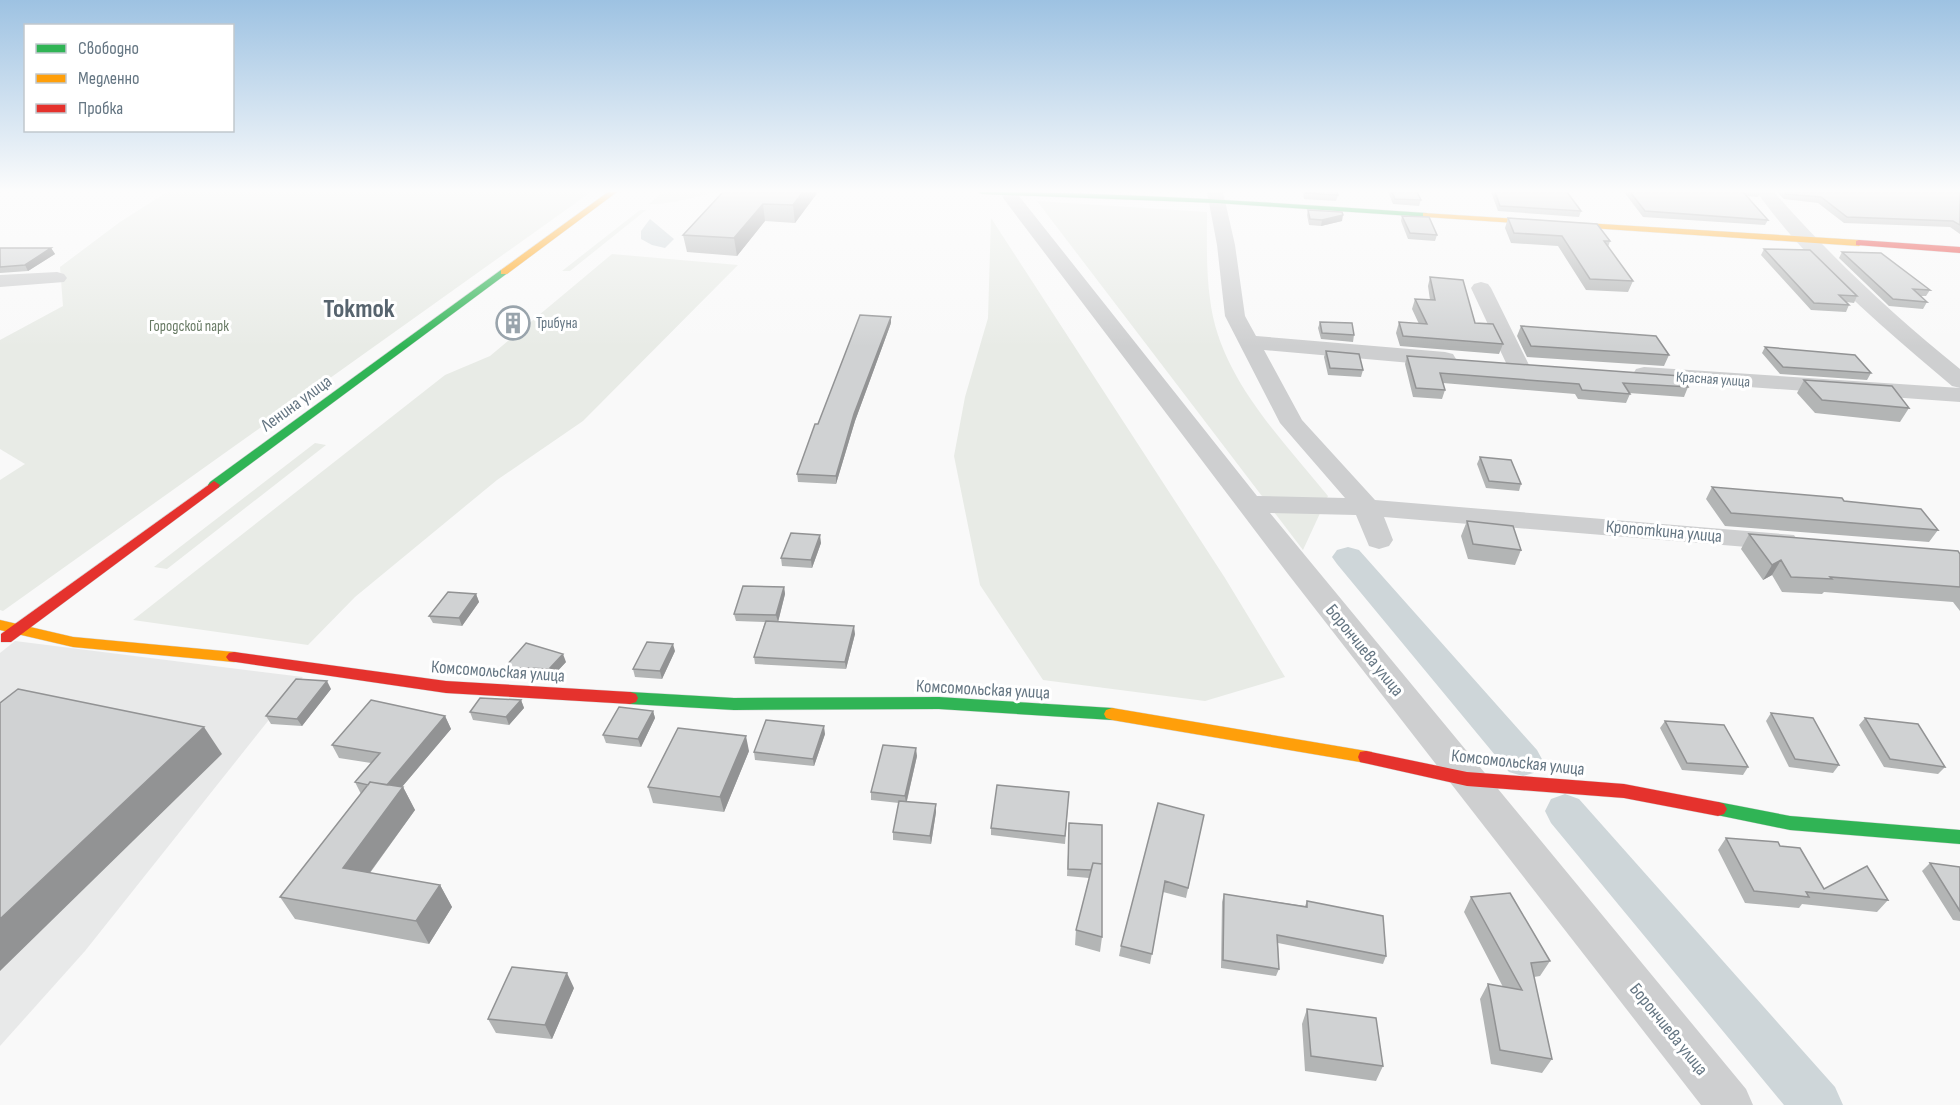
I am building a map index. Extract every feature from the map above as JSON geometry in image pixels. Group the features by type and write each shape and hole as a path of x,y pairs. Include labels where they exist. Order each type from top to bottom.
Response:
{"street":[{"name":"Ленина улица","path":"0,642 543,244"},
{"name":"Борончиева улица","path":"1042,244 1730,1105"},
{"path":"1226,244 1235,316 1292,423 1367,507 1379,540"},
{"path":"1810,244 1886,320 1960,381"},
{"path":"1861,244 1960,250"},
{"path":"0,281 57,278"},
{"path":"1481,288 1518,365"},
{"path":"1250,342 1472,361"},
{"path":"1495,363 1542,367"},
{"name":"Красная улица","path":"1626,373 1960,395"},
{"name":"Кропоткина улица","path":"1251,504 1367,507 1806,543"},
{"name":"Комсомольская улица","path":"0,626 73,642 210,654 446,687 734,704 939,704 1103,713 1381,759 1467,778 1624,791 1790,823 1960,837"}],"shaded area":[{"path":"649,244 669,244 665,248"},
{"path":"15,641 303,677 85,951 0,1046 0,653"}],"green space":[{"name":"Городской парк","path":"91,244 519,244 3,611 0,610 0,480 25,464 0,449 0,340 63,306 60,267"},
{"path":"597,244 604,244 570,271 562,271"},
{"path":"990,244 1008,244 1225,578 1285,677 1205,701 1043,680 980,585 954,456 965,397 988,318"},
{"path":"1069,244 1207,244 1210,299 1216,327 1226,355 1239,380 1272,429 1328,496 1303,550"},
{"path":"612,254 738,265 583,421 497,480 355,597 308,645 133,620 445,375 490,356"},
{"path":"315,443 326,445 167,569 154,567"}],"building":[{"path":"1567,244 1606,244 1633,281 1590,279"},
{"path":"0,248 51,248 25,265 0,267"},
{"path":"1764,249 1810,250 1857,296 1839,295 1849,305 1814,303"},
{"path":"1842,252 1881,253 1930,290 1913,289 1927,302 1893,299"},
{"path":"1430,277 1463,280 1475,323 1493,324 1503,344 1403,336 1399,322 1427,324 1415,299 1435,300"},
{"path":"860,315 891,317 854,414 836,476 797,474 815,424 818,424"},
{"path":"1320,322 1352,323 1354,335 1322,333"},
{"path":"1521,326 1656,336 1669,355 1531,346"},
{"path":"1765,347 1855,355 1871,373 1783,367"},
{"path":"1326,351 1359,354 1363,370 1330,368"},
{"path":"1407,356 1681,376 1688,387 1623,383 1630,394 1582,390 1579,384 1440,373 1445,390 1416,388"},
{"path":"1804,380 1892,386 1909,408 1822,400"},
{"path":"1480,457 1511,460 1521,484 1489,481"},
{"path":"1712,487 1842,498 1844,501 1921,509 1938,530 1731,513"},
{"path":"1467,521 1513,526 1521,550 1473,544"},
{"path":"791,533 820,535 811,560 781,558"},
{"path":"1749,534 1958,551 1960,554 1960,587 1830,577 1832,579 1791,577 1781,560 1772,565"},
{"path":"743,586 784,587 776,615 734,614"},
{"path":"448,592 476,594 459,618 429,616"},
{"path":"766,621 854,626 845,662 754,657"},
{"path":"647,642 673,644 660,671 633,669"},
{"path":"526,643 563,654 549,669 505,667"},
{"path":"296,679 327,681 297,719 266,716"},
{"path":"18,689 204,727 0,919 0,703"},
{"path":"480,698 521,700 506,717 470,712"},
{"path":"371,700 445,716 387,785 355,782 380,753 332,745"},
{"path":"619,707 653,711 638,739 603,735"},
{"path":"1771,713 1813,718 1839,765 1795,759"},
{"path":"1865,718 1918,724 1945,767 1890,759"},
{"path":"766,720 824,726 813,759 754,752"},
{"path":"1665,721 1724,725 1748,767 1687,763"},
{"path":"678,728 746,736 720,797 648,787"},
{"path":"883,745 916,748 905,796 871,792"},
{"path":"370,782 403,787 343,868 440,885 416,921 280,897"},
{"path":"997,785 1069,792 1065,836 991,828"},
{"path":"899,801 936,804 930,836 893,832"},
{"path":"1158,803 1204,815 1188,888 1165,881 1152,954 1121,946"},
{"path":"1069,823 1102,825 1102,864 1093,863 1091,870 1068,869"},
{"path":"1726,838 1778,842 1780,846 1800,848 1824,889 1867,866 1888,900 1806,892 1809,897 1754,891"},
{"path":"1093,863 1102,864 1102,937 1076,930"},
{"path":"1930,863 1960,867 1960,911"},
{"path":"1510,893 1550,961 1531,963 1552,1059 1500,1050 1488,984 1522,990 1471,897"},
{"path":"1224,894 1307,907 1307,901 1383,916 1386,956 1277,935 1279,969 1223,960"},
{"path":"512,967 567,973 545,1025 488,1019"},
{"path":"1307,1009 1376,1018 1383,1066 1311,1056"}],"waterway":[{"path":"1348,557 1523,761"},
{"path":"1565,811 1817,1105"}],"traffic: fast":[{"path":"214,485 504,272"},
{"path":"630,698 734,704 939,703 1112,714"},
{"path":"1718,809 1790,823 1960,837"}],"traffic: slow":[{"path":"504,272 543,244"},
{"path":"0,625 73,642 234,657"},
{"path":"1112,714 1366,757"}],"traffic: jam":[{"path":"1867,244 1960,250"},
{"path":"6,638 214,485"},
{"path":"234,657 446,687 630,698"},
{"path":"1366,757 1467,779 1624,791 1718,809"}],"place":[{"name":"Трибуна","path":"513,323"}],"district":[{"name":"Tokmok","path":"359,308"}]}
